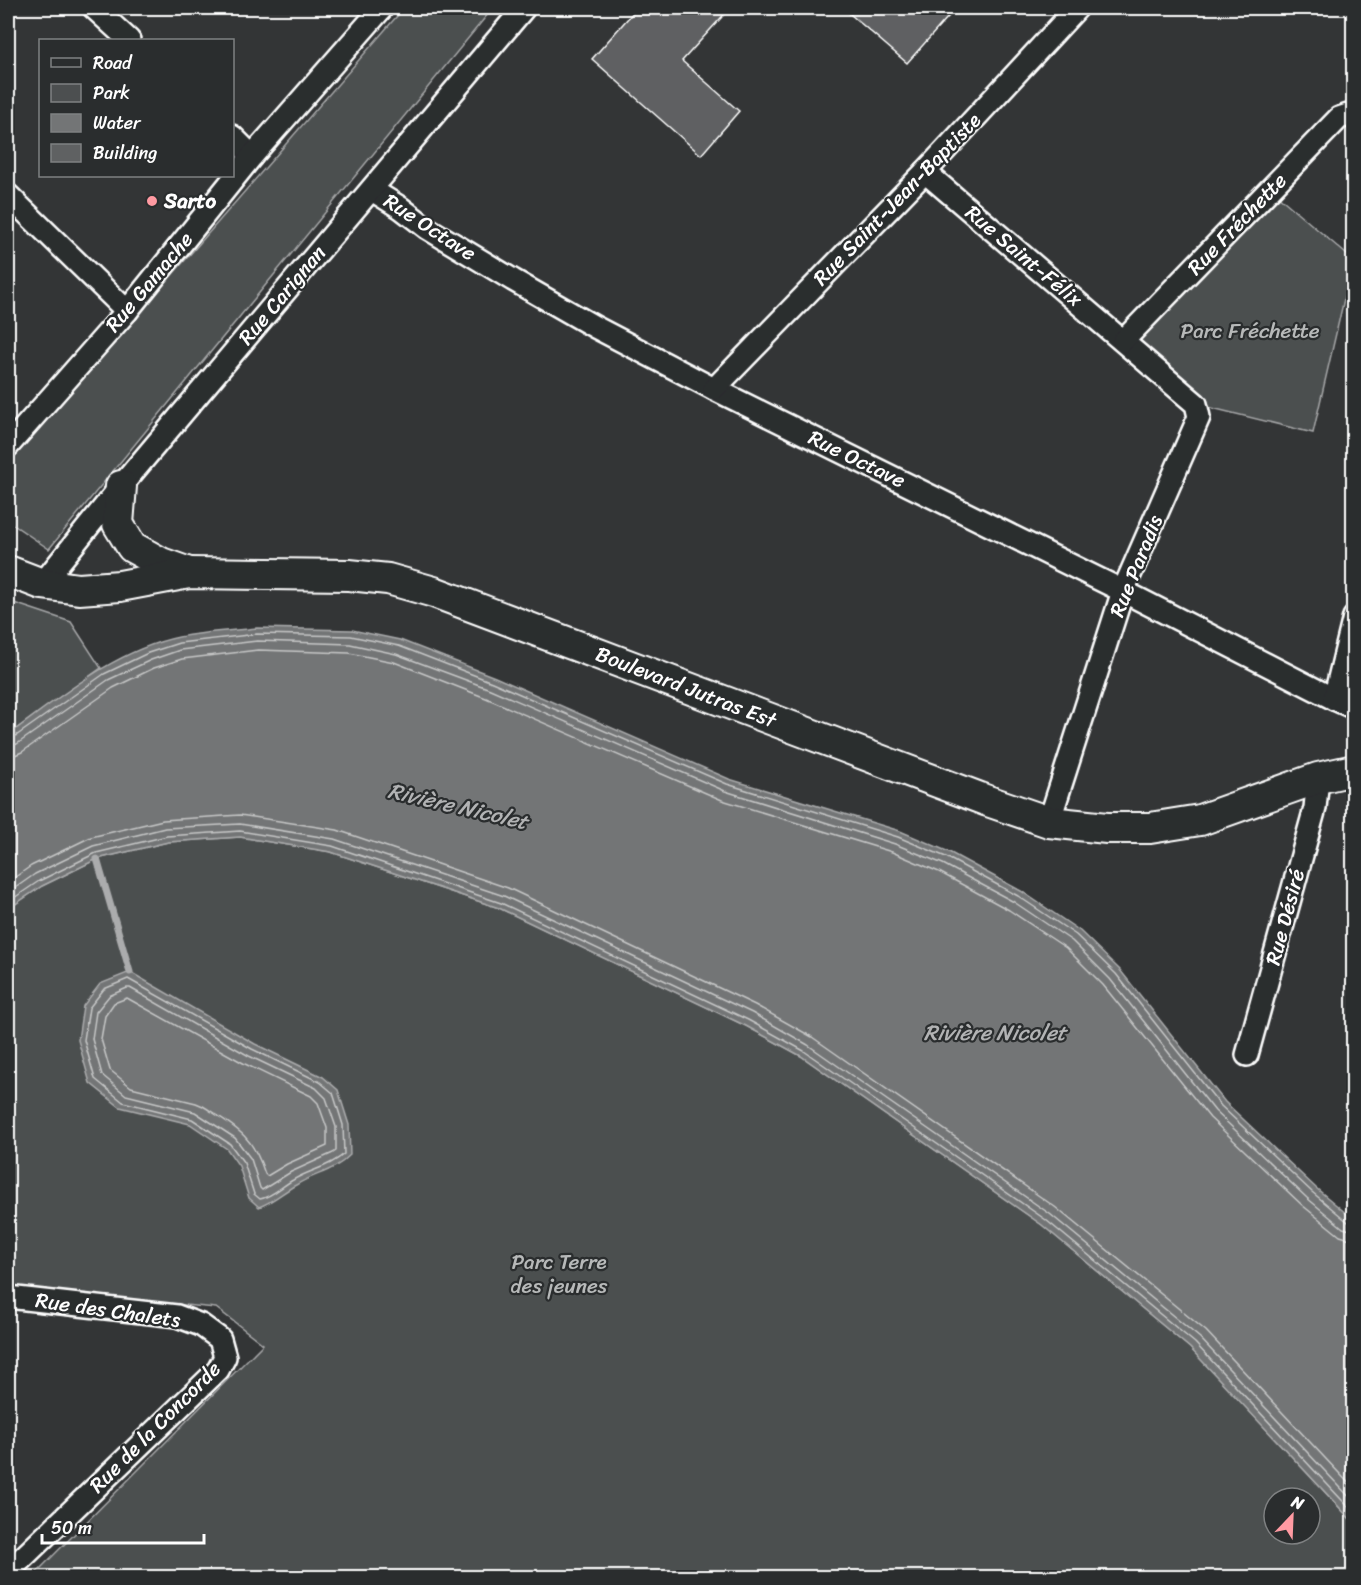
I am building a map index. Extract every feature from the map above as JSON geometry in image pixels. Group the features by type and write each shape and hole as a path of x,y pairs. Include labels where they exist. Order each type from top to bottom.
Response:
{"main road":[{"path":"121,486 118,524 132,547 161,563 189,573"},
{"name":"Boulevard Jutras Est","path":"8,571 42,584 79,589 120,586 189,573 348,575 388,579 434,592 1049,822 1107,828 1160,827 1200,820 1318,778 1353,770"}],"street":[{"path":"94,8 128,39"},
{"name":"Rue Gamache","path":"8,446 127,311 252,156 382,8"},
{"name":"Rue Carignan","path":"42,584 121,486 524,8"},
{"name":"Rue Saint-Jean-Baptiste","path":"714,389 925,172 1077,8"},
{"name":"Rue Fréchette","path":"1123,341 1339,118 1348,115 1353,117"},
{"path":"234,138 252,156"},
{"name":"Rue Saint-Félix","path":"925,172 1123,341"},
{"name":"Rue Octave","path":"372,190 401,208 426,228 595,327 714,389 1123,591 1353,708"},
{"path":"8,195 127,311"},
{"name":"Rue Paradis","path":"1049,822 1123,591 1199,417 1196,404 1123,341"},
{"path":"1334,699 1353,617"},
{"name":"Rue Désiré","path":"1247,1055 1315,808 1318,778"},
{"name":"Rue des Chalets","path":"8,1297 177,1316 201,1325 220,1339 225,1357"},
{"name":"Rue de la Concorde","path":"8,1572 218,1370 225,1357"}],"green space":[{"path":"404,8 493,8 49,549 8,521 8,464"},
{"name":"Parc Fréchette","path":"1270,189 1353,260 1313,433 1196,404 1123,341"},
{"path":"8,601 71,622 101,668 8,735"},
{"name":"Parc Terre des jeunes","path":"240,837 331,852 499,908 746,1026 801,1056 1042,1225 1190,1348 1319,1486 1262,1486 1262,1546 1322,1546 1322,1489 1353,1522 1353,1577 32,1577 263,1344 216,1308 8,1288 8,909 42,886 97,859 168,842"}],"water":[{"name":"Rivière Nicolet","path":"257,628 352,630 400,640 495,677 729,779 900,831 949,852 1021,891 1080,931 1120,970 1225,1102 1316,1188 1353,1219 1353,1522 1322,1489 1322,1486 1319,1486 1190,1348 1042,1225 801,1056 746,1026 499,908 331,852 240,837 168,842 97,859 42,886 8,909 8,735 68,691 110,664 155,643 208,633"},
{"path":"130,972 255,1044 323,1077 338,1090 349,1125 350,1155 331,1169 303,1181 259,1207 249,1198 239,1166 227,1149 190,1124 120,1107 90,1083 78,1040 83,1006 100,984"}],"building":[{"path":"637,8 730,8 682,61 739,111 701,155 592,59"},
{"path":"843,8 956,8 907,63"}],"waterway":[{"path":"97,859 130,972"}],"place":[{"name":"Sarto","path":"152,201"}]}
